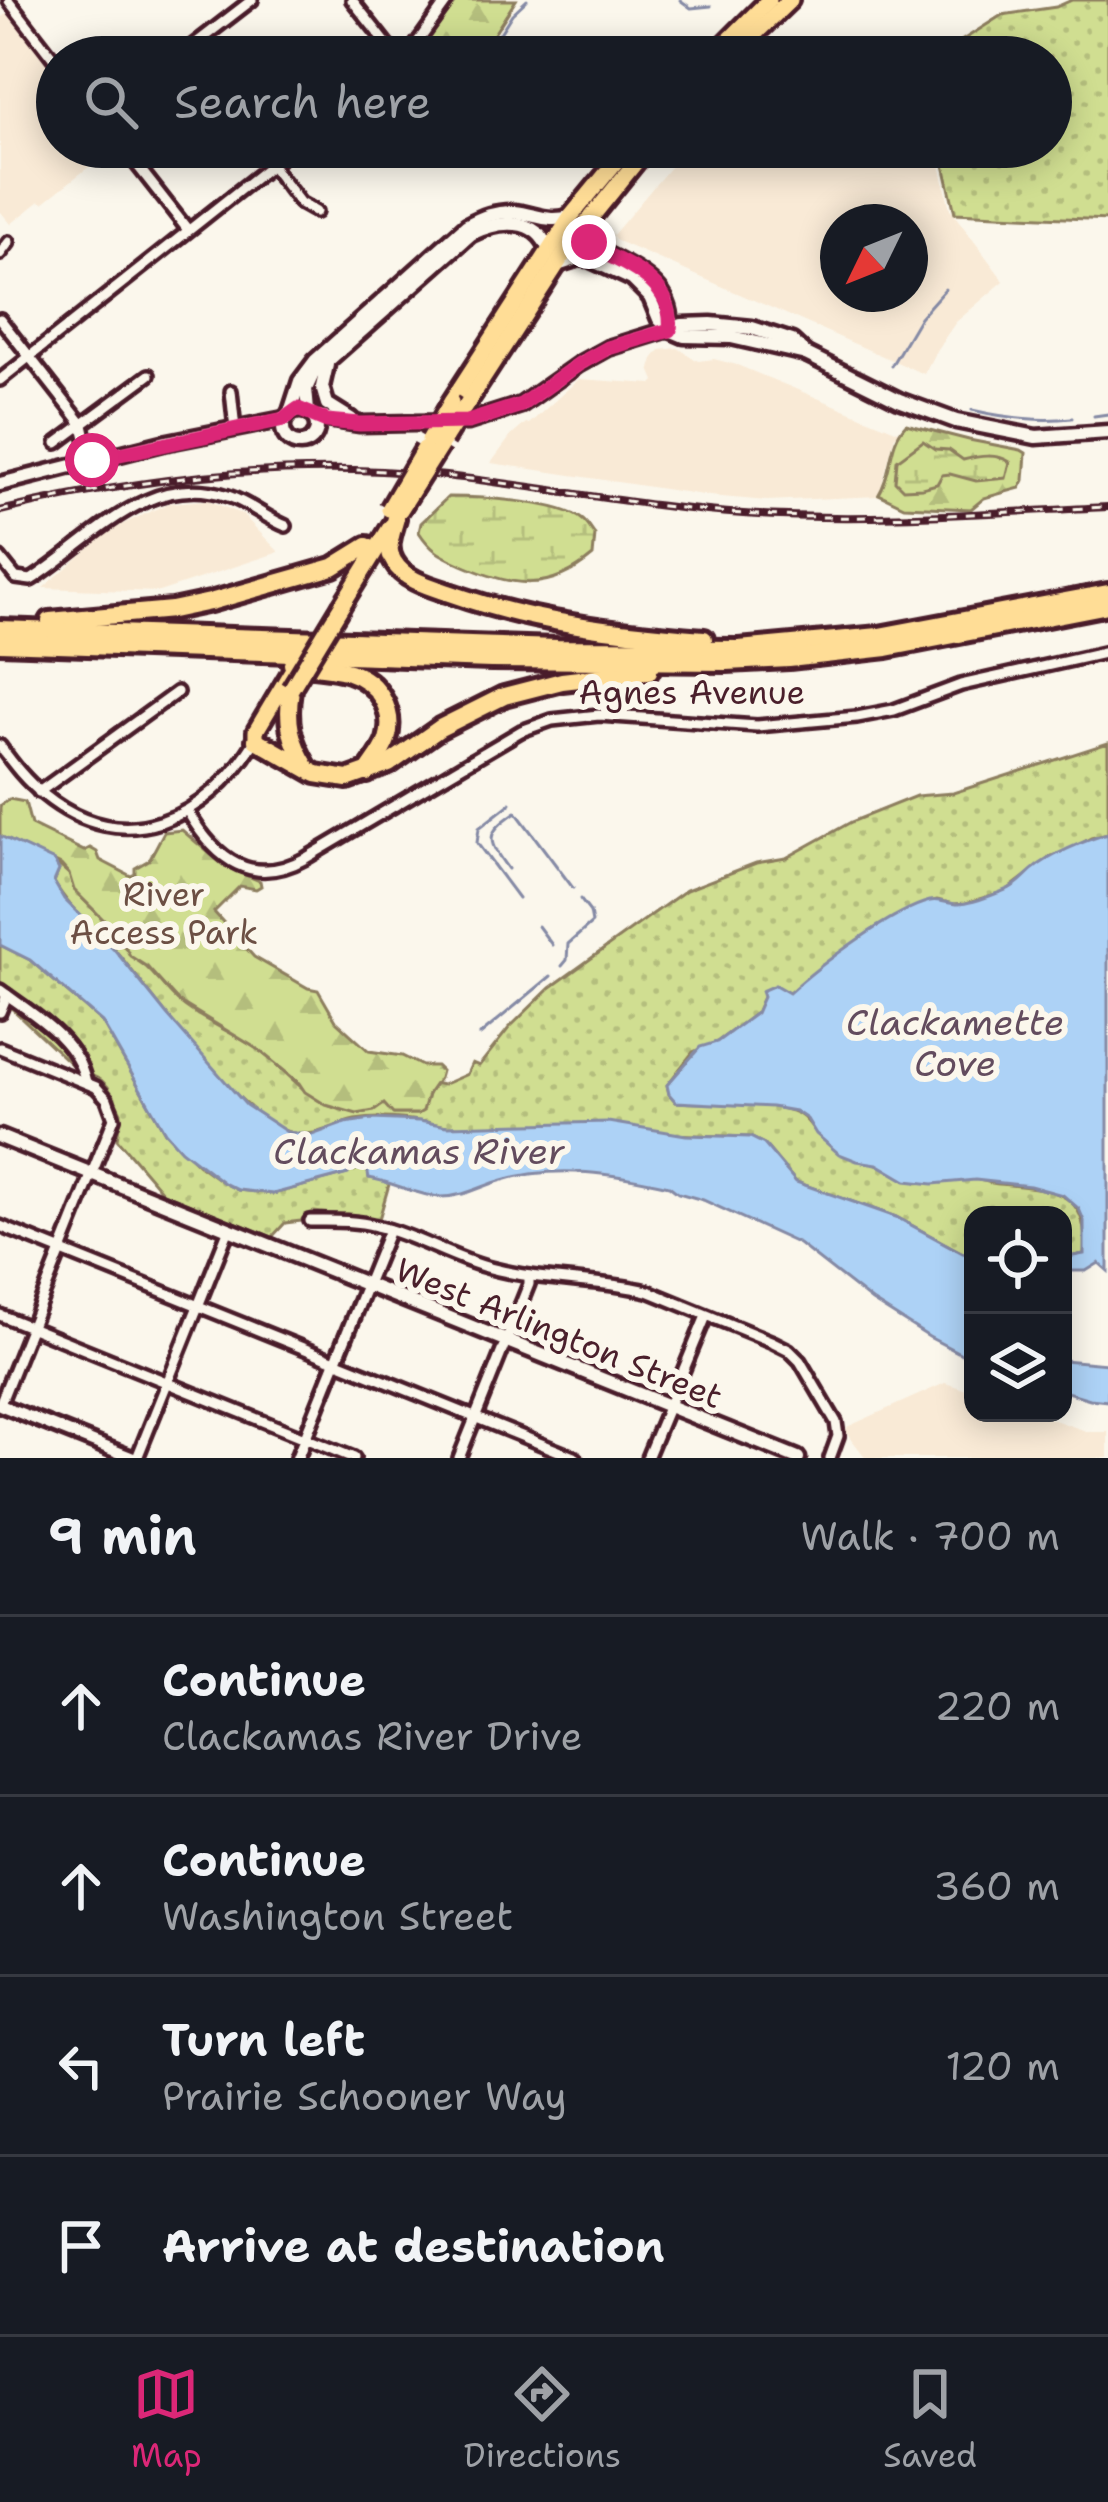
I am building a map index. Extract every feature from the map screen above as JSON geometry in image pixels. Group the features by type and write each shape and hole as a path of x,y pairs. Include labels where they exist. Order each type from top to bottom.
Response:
{"highway":[{"path":"733,36 769,0"},
{"path":"753,36 790,0"},
{"path":"256,740 459,402 614,168"},
{"path":"579,219 628,168"},
{"path":"337,605 367,546 395,513"},
{"path":"395,513 389,542 392,560 404,574 434,587 533,618 620,632 718,640 733,655"},
{"path":"0,627 210,602 339,565 367,546"},
{"path":"256,740 308,770 347,779 389,764 460,716 504,696 562,681 879,636 1108,592"},
{"path":"0,627 788,659 887,648 1108,605"},
{"path":"0,643 491,660 733,655"},
{"path":"202,650 349,672 369,682 384,700 390,728 367,773"},
{"path":"286,689 289,732 308,770"}],"main road":[{"path":"285,436 283,427 299,381 315,361 466,225 490,214 579,219 590,245 658,287 671,316 670,330"},
{"path":"316,433 306,389 313,374 471,234 502,224 524,225 540,234 553,258 589,260 632,279 650,297 659,319 684,336 746,340 806,354 898,400 956,421 1036,437 1108,432"},
{"path":"0,484 236,429 298,409 360,424 482,418 521,405 608,348 670,330"},
{"path":"327,364 322,387 327,404 360,424"},
{"path":"236,429 271,431 304,444 316,433 360,424"},
{"name":"West Arlington Street","path":"0,1137 798,1458"}],"street":[{"path":"0,8 9,0 36,36"},
{"path":"205,36 252,0"},
{"path":"352,0 381,36"},
{"path":"422,36 448,0"},
{"path":"139,168 188,230"},
{"path":"0,380 268,168"},
{"path":"273,168 300,203 316,212"},
{"path":"0,254 9,242"},
{"path":"0,320 83,425 92,460"},
{"path":"57,443 148,375"},
{"path":"230,391 236,429"},
{"path":"0,558 16,578 34,579 135,505 172,491 203,490 228,496 286,526"},
{"name":"Agnes Avenue","path":"188,812 205,839 228,860 249,869 272,870 293,865 521,731 552,720 599,715 757,725 857,717 880,714 962,685 1108,652"},
{"path":"40,792 177,692"},
{"path":"0,746 40,792 76,815 104,823 149,824 188,812 225,784 256,740"},
{"path":"0,1012 3,993 58,1035 77,1058 86,1082"},
{"path":"0,1048 86,1082 104,1094 114,1116 0,1404 135,1458 229,1229"},
{"path":"310,1221 355,1222 389,1230 466,1261 530,1276 648,1291 773,1342 803,1366 836,1423 838,1436 830,1458"},
{"path":"0,1226 576,1458"},
{"path":"297,1458 389,1230"},
{"path":"459,1458 530,1276"},
{"path":"0,1316 354,1458"},
{"path":"647,1458 706,1316"}],"shaded area":[{"path":"11,16 36,48 36,168 87,168 11,224 0,211 1,18"},
{"path":"669,168 941,168 950,209 1004,281 956,322 924,374 615,240 613,235"},
{"path":"678,348 698,361 714,359 737,365 903,433 895,435 879,496 767,501 491,463 511,436 579,379 652,384 653,359 660,350"},
{"path":"208,500 243,515 279,552 159,592 43,588 110,530 169,503"},
{"path":"945,1383 964,1389 964,1422 1060,1422 1089,1432 1108,1432 1108,1458 866,1458 847,1427"}],"green space":[{"path":"454,0 516,0 493,36 429,36"},
{"path":"1072,0 1108,0 1108,220 955,213 945,168 1072,168 1072,36 969,36 1002,15"},
{"path":"906,424 1021,450 1026,453 1020,488 984,498 971,509 904,506 879,494"},
{"path":"923,441 963,460 1005,459 1010,462 1006,478 976,481 950,474 942,475 937,484 903,489 895,481 897,460"},
{"path":"448,497 518,501 572,514 595,535 593,556 561,576 530,583 497,578 455,562 419,532 421,523"},
{"path":"1108,743 1108,834 1052,856 1006,891 966,903 925,903 877,927 789,993 763,997 756,1013 717,1042 693,1052 667,1085 669,1094 676,1102 749,1104 792,1111 834,1146 907,1180 973,1179 1063,1196 1074,1205 1081,1216 1084,1254 1072,1256 1072,1206 964,1206 964,1253 896,1217 796,1182 764,1144 750,1137 447,1126 378,1118 310,1134 293,1133 272,1124 224,1082 54,882 59,870 54,861 124,946 176,999 257,1049 320,1101 346,1111 385,1104 394,1114 418,1114 434,1083 442,1085 467,1074 472,1063 479,1066 550,988 686,890 756,863 786,858 851,822 916,796 953,793"},
{"name":"River Access Park","path":"9,799 25,802 31,825 84,851 90,848 100,860 131,876 149,860 164,832 182,830 224,866 260,881 256,889 240,886 214,912 254,957 318,990 336,1021 369,1051 436,1066 441,1071 439,1078 423,1111 393,1114 384,1104 357,1114 326,1105 259,1050 178,1001 147,967 130,956 108,924 74,890 61,865 0,836 0,806"},
{"path":"0,945 30,960 102,1022 165,1132 199,1165 238,1190 273,1194 368,1168 369,1178 390,1181 379,1219 314,1212 301,1221 285,1223 272,1237 163,1193 117,1139 121,1112 108,1087 74,1067 0,1001"}],"water":[{"name":"Clackamette Cove","path":"1108,834 1108,1271 1099,1263 1086,1271 1072,1271 1072,1256 1084,1254 1084,1221 1079,1209 1063,1195 975,1180 906,1181 877,1164 839,1154 795,1111 676,1102 669,1094 667,1085 700,1047 717,1042 756,1013 761,991 775,985 789,993 896,915 930,901 958,904 987,897 1012,887 1039,865"},
{"name":"Clackamas River","path":"0,836 54,861 59,870 54,882 64,899 114,949 246,1105 287,1132 312,1135 372,1119 447,1126 608,1122 686,1135 750,1137 764,1144 796,1182 896,1217 964,1253 964,1355 872,1301 799,1244 669,1186 607,1175 545,1172 441,1197 369,1178 367,1168 273,1194 238,1190 181,1150 165,1132 102,1022 30,960 0,945"},
{"path":"1072,1361 1108,1364 1108,1401 1072,1394"}],"waterway":[{"path":"498,36 527,0"},
{"path":"680,0 691,8 711,6"},
{"path":"891,366 920,317 945,289"},
{"path":"972,410 1046,420 1072,418"},
{"path":"1094,416 1108,414"},
{"path":"511,803 479,828 477,843 518,898"},
{"path":"508,869 492,838 498,826 516,812 573,888"},
{"path":"562,966 568,944 592,923 580,899"},
{"path":"538,926 552,945"},
{"path":"480,1035 551,976"}],"railway":[{"path":"0,511 162,481 325,470 435,475 743,514 926,516 1108,507"}],"route":[{"path":"92,460 284,419 298,409 327,421 419,424 468,422 521,405 596,353 670,330 671,316 658,287 589,242"}]}
